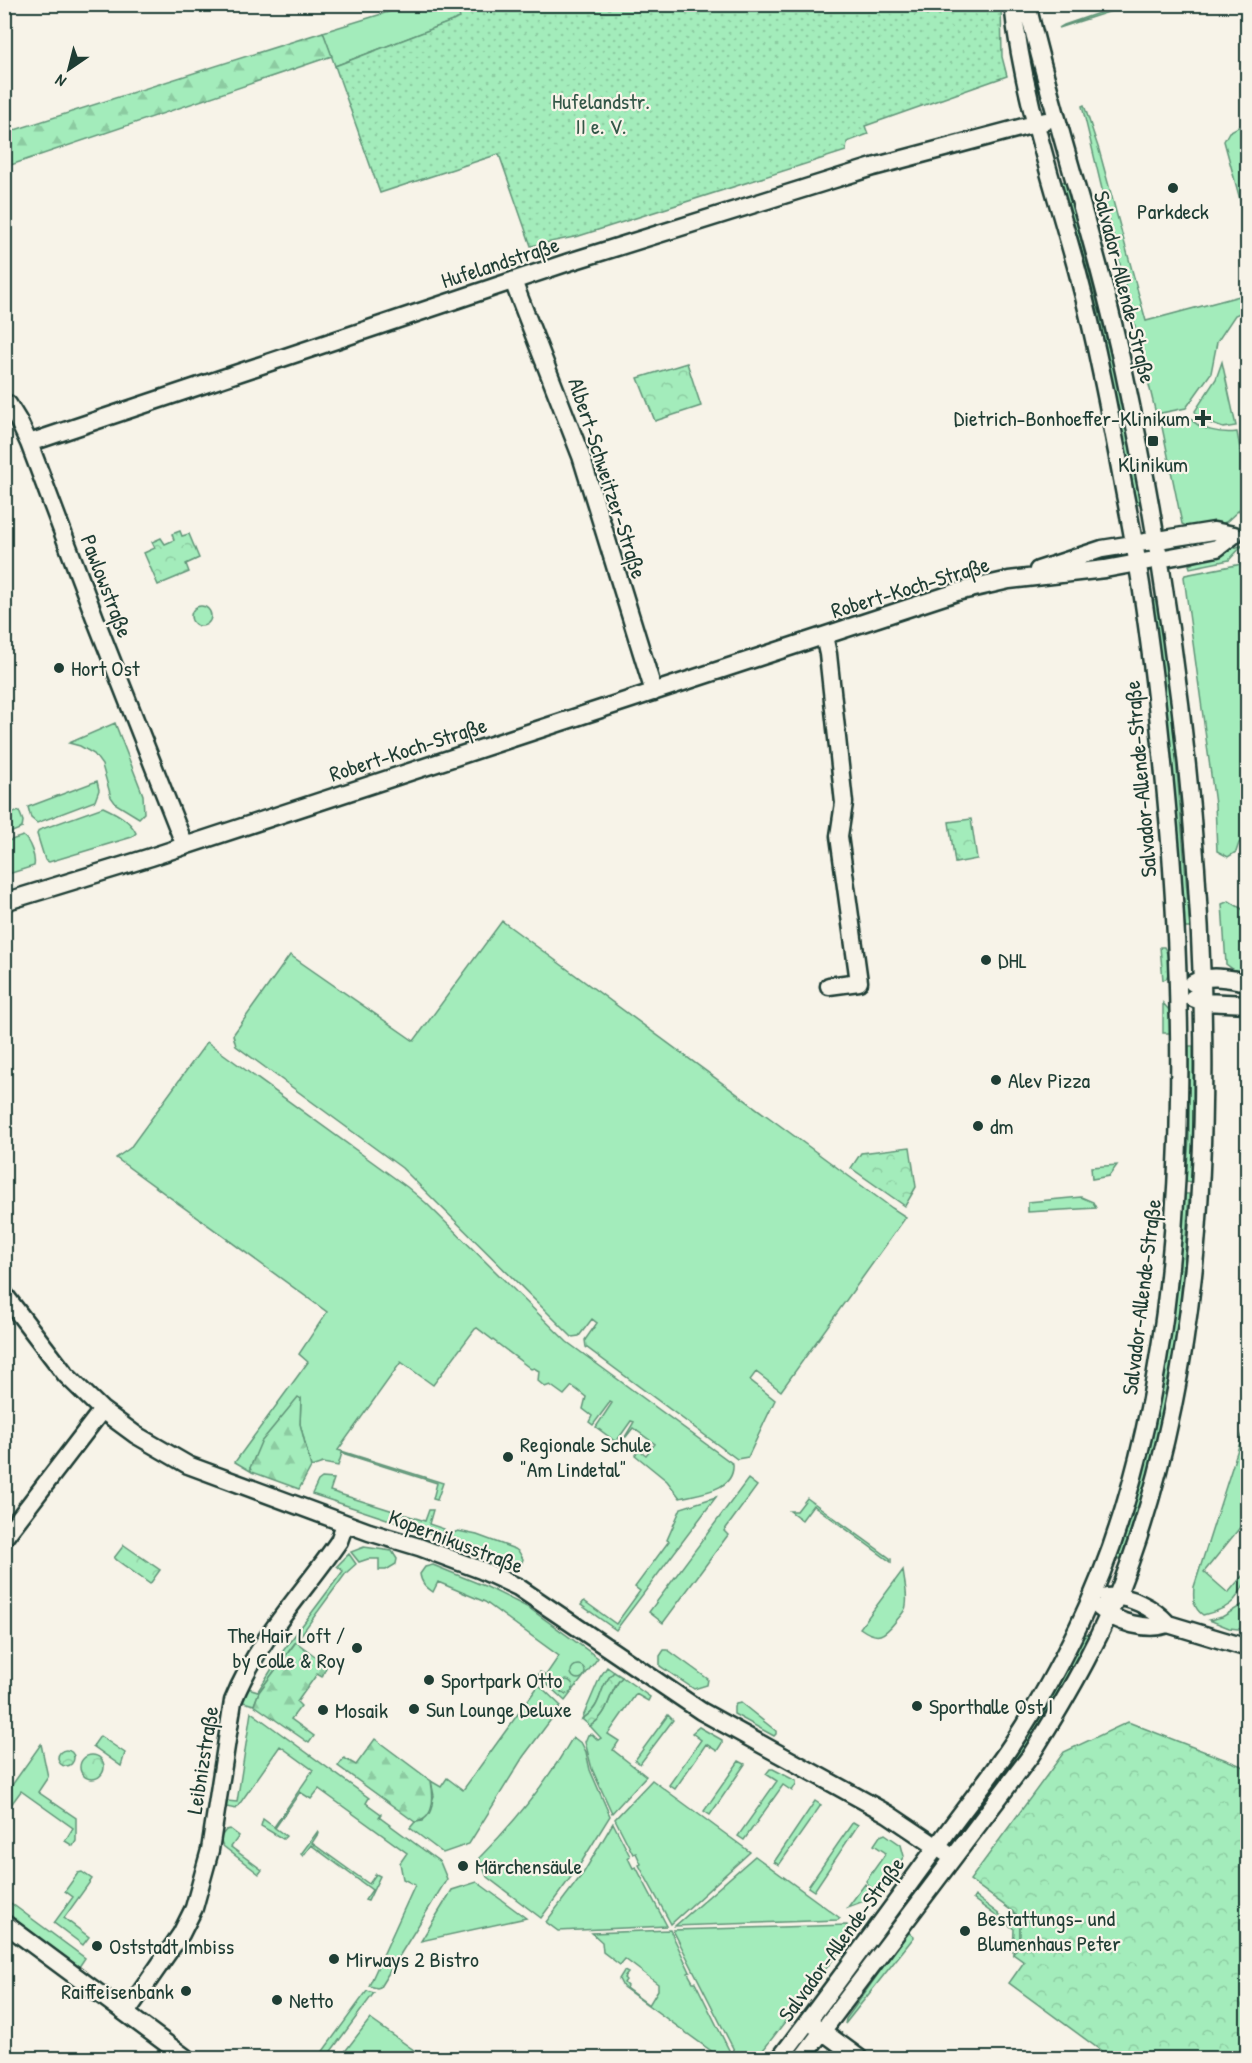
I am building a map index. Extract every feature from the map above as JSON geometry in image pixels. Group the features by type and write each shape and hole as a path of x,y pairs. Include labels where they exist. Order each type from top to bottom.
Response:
{"street":[{"name":"Salvador-Allende-Straße","path":"780,2058 878,1929 1013,1743 1039,1701 1091,1599 1109,1552 1133,1480 1160,1349 1177,1187 1179,991 1163,759 1155,682 1134,543 1096,350 1018,54 1012,4"},
{"name":"Salvador-Allende-Straße","path":"802,2058 1031,1755 1058,1712 1108,1615 1154,1487 1183,1353 1196,1242 1203,1141 1203,1002 1197,874 1188,757 1157,540 1124,369 1027,4"},
{"path":"1036,125 1057,118"},
{"name":"Hufelandstraße","path":"29,443 513,281 873,167 1036,125"},
{"name":"Albert-Schweitzer-Straße","path":"513,281 581,456 654,692"},
{"path":"4,403 8,404 29,443"},
{"name":"Pawlowstraße","path":"29,443 185,846"},
{"path":"1134,543 1214,531 1234,535 1217,548 1137,564"},
{"name":"Robert-Koch-Straße","path":"4,902 185,846 957,592 1009,580 1102,549 1134,543"},
{"name":"Robert-Koch-Straße","path":"1009,580 1106,570 1137,564"},
{"name":"Robert-Koch-Straße","path":"824,636 828,654 844,803 839,836 859,982 830,986"},
{"path":"1179,991 1202,978 1248,982"},
{"path":"1179,991 1203,1002 1248,1004"},
{"name":"Kopernikusstraße","path":"4,1294 66,1375 102,1410 136,1435 188,1465 345,1524 419,1547 481,1570 518,1587 701,1711 888,1814 937,1846"},
{"path":"4,1538 102,1410"},
{"name":"Leibnizstraße","path":"126,2013 182,1934 194,1908 210,1850 233,1701 239,1686 267,1636 339,1541 345,1524"},
{"path":"1091,1599 1117,1595 1136,1602 1161,1616 1168,1624 1248,1648"},
{"path":"1091,1599 1108,1615 1127,1623 1156,1628 1168,1624"},
{"path":"937,1846 954,1859"},
{"path":"4,1923 186,2058"},
{"path":"808,2021 859,2058"}],"green space":[{"name":"Hufelandstr. II e. V.","path":"1001,4 1002,57 1007,76 865,126 868,134 847,142 846,151 579,236 531,246 499,154 380,193 335,66 460,18 456,5"},
{"path":"411,5 456,5 461,18 335,66 323,32"},
{"path":"1122,5 1130,5 1059,28 1064,25"},
{"path":"323,32 332,56 5,167 5,133"},
{"path":"1084,105 1099,150 1146,321 1247,294 1247,310 1235,315 1217,342 1211,373 1186,408 1156,414 1082,106"},
{"path":"1240,126 1247,129 1247,225 1224,141 1229,132"},
{"path":"1066,181 1114,369 1142,504 1136,505 1109,370 1061,182"},
{"path":"1222,362 1236,426 1223,428 1198,419 1195,411 1216,379"},
{"path":"687,363 701,406 655,421 638,378"},
{"path":"1189,417 1198,425 1211,430 1237,432 1247,486 1244,503 1226,522 1218,525 1189,527 1182,524 1161,422"},
{"path":"180,531 182,536 189,534 199,558 186,564 189,572 158,585 144,553 155,548 152,542 161,538 165,544 174,540 172,534"},
{"path":"1243,545 1229,560 1190,568 1189,565 1209,556"},
{"path":"1247,563 1247,838 1239,843 1236,852 1228,857 1217,851 1215,804 1184,577"},
{"path":"1157,600 1171,700 1190,928 1184,928 1172,764 1152,601"},
{"path":"201,606 208,609 211,616 208,623 201,626 194,623 191,616 194,609"},
{"path":"115,723 143,795 144,813 139,818 116,804 111,797 102,765 94,754 69,743"},
{"path":"97,781 99,790 95,801 37,823 31,818 28,807"},
{"path":"103,807 118,814 136,833 132,837 49,862 45,860 37,834 39,830"},
{"path":"19,811 23,821 22,828 5,835 5,816"},
{"path":"971,819 977,859 955,863 949,822"},
{"path":"23,836 32,850 34,866 5,875 5,842"},
{"path":"1229,901 1247,912 1247,973 1234,970 1226,964 1222,904"},
{"path":"502,921 906,1217 781,1391 756,1372 750,1380 775,1400 748,1457 737,1459 586,1347 585,1340 597,1323 592,1319 579,1336 572,1337 402,1168 236,1046 233,1035 290,955 414,1041"},
{"path":"1160,947 1164,947 1169,963 1168,975 1163,980"},
{"path":"1163,1003 1169,1010 1171,1033 1163,1033"},
{"path":"207,1042 407,1187 567,1342 733,1464 728,1480 715,1489 680,1498 667,1481 635,1455 639,1450 646,1455 655,1444 633,1428 625,1437 634,1422 631,1421 616,1442 596,1427 612,1403 610,1402 593,1425 589,1422 592,1416 583,1409 586,1397 572,1386 564,1395 550,1385 545,1387 538,1381 539,1371 531,1369 477,1328 433,1385 401,1362 338,1450 443,1483 437,1500 433,1499 437,1483 342,1453 338,1466 323,1463 311,1467 300,1424 301,1399 250,1468 252,1472 235,1462 308,1362 299,1354 327,1312 116,1158 130,1148"},
{"path":"1189,1046 1193,1046 1191,1182 1186,1181 1189,1138"},
{"path":"910,1147 916,1187 905,1206 851,1168 861,1153"},
{"path":"1117,1165 1109,1176 1092,1179 1091,1167"},
{"path":"1185,1194 1189,1194 1184,1267 1170,1378 1146,1485 1121,1559 1116,1557 1147,1459 1165,1368"},
{"path":"1081,1197 1093,1202 1096,1208 1028,1212 1028,1202"},
{"path":"298,1397 301,1399 300,1424 311,1467 299,1489 252,1472 250,1468 261,1442"},
{"path":"1243,1433 1248,1433 1247,1519 1204,1572 1228,1593 1244,1574 1246,1580 1230,1604 1225,1608 1203,1615 1194,1603 1194,1587"},
{"path":"322,1478 334,1479 330,1491 425,1521 429,1510 433,1510 429,1524 444,1529 444,1538 312,1494 318,1481"},
{"path":"748,1479 757,1486 724,1531 728,1535 663,1623 649,1612"},
{"path":"716,1497 616,1630 581,1605 584,1601 616,1624 640,1591 635,1587 669,1541 667,1540 681,1508"},
{"path":"807,1498 891,1559 891,1562 813,1505 802,1520 790,1511 797,1511"},
{"path":"458,1531 477,1535 515,1549 523,1559 520,1568 450,1540 453,1533"},
{"path":"124,1545 160,1570 150,1584 114,1558"},
{"path":"364,1547 392,1551 397,1559 396,1564 386,1570 379,1570 379,1559 359,1562 351,1552"},
{"path":"349,1554 356,1564 346,1573 259,1692 254,1705 243,1702 248,1688 258,1691 283,1651 343,1571 337,1566"},
{"path":"433,1565 487,1587 529,1608 598,1658 565,1701 538,1676 540,1672 546,1675 559,1656 485,1602 438,1582 433,1592 421,1580 420,1574 425,1567"},
{"path":"903,1570 906,1607 902,1613 888,1630 880,1635 860,1628"},
{"path":"1247,1602 1247,1630 1229,1628 1209,1620 1222,1617"},
{"path":"1085,1634 1089,1635 1051,1708 1025,1749 974,1819 970,1816 1047,1705"},
{"path":"296,1642 327,1665 322,1677 317,1674 297,1702 301,1706 291,1719 314,1736 309,1743 254,1705 259,1692"},
{"path":"664,1650 668,1650 708,1679 707,1685 694,1689 660,1666 660,1656"},
{"path":"578,1665 583,1667 585,1672 583,1677 578,1679 573,1677 571,1672 573,1667"},
{"path":"607,1667 614,1672 608,1678 594,1708 582,1719 600,1677"},
{"path":"614,1672 622,1677 613,1690 606,1709 590,1726 582,1719 594,1708 608,1678"},
{"path":"622,1677 650,1697 648,1701 636,1694 608,1734 619,1741 613,1750 646,1776 612,1813 592,1769 585,1742 588,1735 592,1734 598,1740 601,1738 590,1726 602,1715"},
{"path":"566,1680 571,1682 573,1687 571,1692 566,1694 561,1692 559,1687 561,1682"},
{"path":"539,1685 561,1706 523,1757 469,1844 443,1853 410,1828 415,1822 423,1821 434,1796 431,1781 441,1787 447,1778 463,1790"},
{"path":"741,1703 776,1731 776,1734 774,1736 734,1714 734,1707"},
{"path":"251,1712 369,1798 366,1803 381,1814 379,1817 440,1862 447,1879 380,1987 369,1986 415,1885 403,1879 400,1863 407,1853 319,1789 311,1799 300,1792 275,1828 286,1836 283,1839 261,1826 263,1819 274,1827 313,1770 280,1746 236,1809 226,1807 227,1801 237,1802"},
{"path":"668,1715 673,1720 640,1764 635,1760"},
{"path":"1128,1722 1247,1768 1247,2058 1111,2058 1009,1983 1024,1962 1013,1954 1020,1944 1020,1917 970,1880 1064,1752"},
{"path":"699,1727 722,1740 722,1743 717,1751 706,1744 675,1789 669,1785 701,1740 692,1733"},
{"path":"100,1736 125,1753 121,1766 93,1746"},
{"path":"573,1737 582,1744 586,1752 590,1770 610,1816 579,1866 541,1918 487,1877 479,1858 530,1801 553,1770"},
{"path":"375,1739 431,1781 432,1807 422,1820 415,1822 338,1766 344,1758 356,1765"},
{"path":"41,1744 48,1777 38,1792 76,1818 76,1841 73,1846 65,1841 73,1828 21,1791 5,1813 5,1795"},
{"path":"66,1750 74,1758 66,1766 58,1758"},
{"path":"92,1755 101,1758 104,1767 101,1776 92,1779 83,1776 80,1767 83,1758"},
{"path":"739,1761 745,1764 710,1815 704,1811"},
{"path":"770,1769 796,1781 796,1784 792,1791 783,1785 744,1840 738,1836 777,1781 766,1774"},
{"path":"652,1780 750,1852 671,1924 639,1865 641,1864 636,1853 633,1854 615,1819"},
{"path":"815,1801 821,1805 779,1865 774,1862"},
{"path":"853,1822 858,1825 814,1891 808,1887"},
{"path":"613,1823 630,1856 628,1858 633,1868 636,1867 667,1926 558,1931 546,1922 584,1872"},
{"path":"230,1829 239,1836 231,1847 262,1870 259,1874 223,1846 222,1836 226,1830"},
{"path":"318,1831 312,1843 369,1884 376,1874 380,1876 368,1901 365,1900 372,1890 311,1845 303,1856 301,1854"},
{"path":"885,1834 901,1845 904,1856 878,1895 866,1881 886,1853 874,1845 880,1836"},
{"path":"755,1856 840,1918 838,1920 675,1926"},
{"path":"82,1872 92,1879 64,1918 89,1937 83,1945 54,1923 73,1897 65,1891 78,1873"},
{"path":"477,1882 526,1918 421,1941 452,1890"},
{"path":"865,1884 871,1893 867,1900 848,1907"},
{"path":"975,1896 1008,1921 1015,1913 1020,1917 1020,1945 1013,1954 1014,1929 973,1899"},
{"path":"4,1898 85,1958 79,1967 5,1912"},
{"path":"847,1925 851,1936 757,2058 738,2058 673,1930"},
{"path":"670,1930 690,1972 688,1973 695,1982 733,2058 721,2058 623,1987 619,1979 624,1971 628,1973 624,1978 626,1988 649,2005 658,1990 658,1984 625,1959 620,1965 603,1952 602,1942 592,1933"},
{"path":"908,1932 914,1937 845,2024 846,2019"},
{"path":"367,1991 374,1993 326,2058 318,2058"},
{"path":"370,2019 425,2058 340,2058"}],"place":[{"name":"Parkdeck","path":"1173,188"},
{"name":"Dietrich-Bonhoeffer-Klinikum","path":"1203,418"},
{"name":"Klinikum","path":"1153,441"},
{"name":"Hort Ost","path":"59,668"},
{"name":"DHL","path":"986,960"},
{"name":"Alev Pizza","path":"996,1080"},
{"name":"dm","path":"978,1126"},
{"name":"Regionale Schule \"Am Lindetal\"","path":"508,1457"},
{"name":"The Hair Loft / by Colle & Roy","path":"357,1648"},
{"name":"Sportpark Otto","path":"429,1680"},
{"name":"Sporthalle Ost I","path":"917,1706"},
{"name":"Sun Lounge Deluxe","path":"414,1709"},
{"name":"Mosaik","path":"323,1710"},
{"name":"Märchensäule","path":"463,1866"},
{"name":"Bestattungs- und Blumenhaus Peter","path":"965,1931"},
{"name":"Oststadt Imbiss","path":"97,1946"},
{"name":"Mirways 2 Bistro","path":"334,1959"},
{"name":"Raiffeisenbank","path":"186,1991"},
{"name":"Netto","path":"277,2000"}]}
